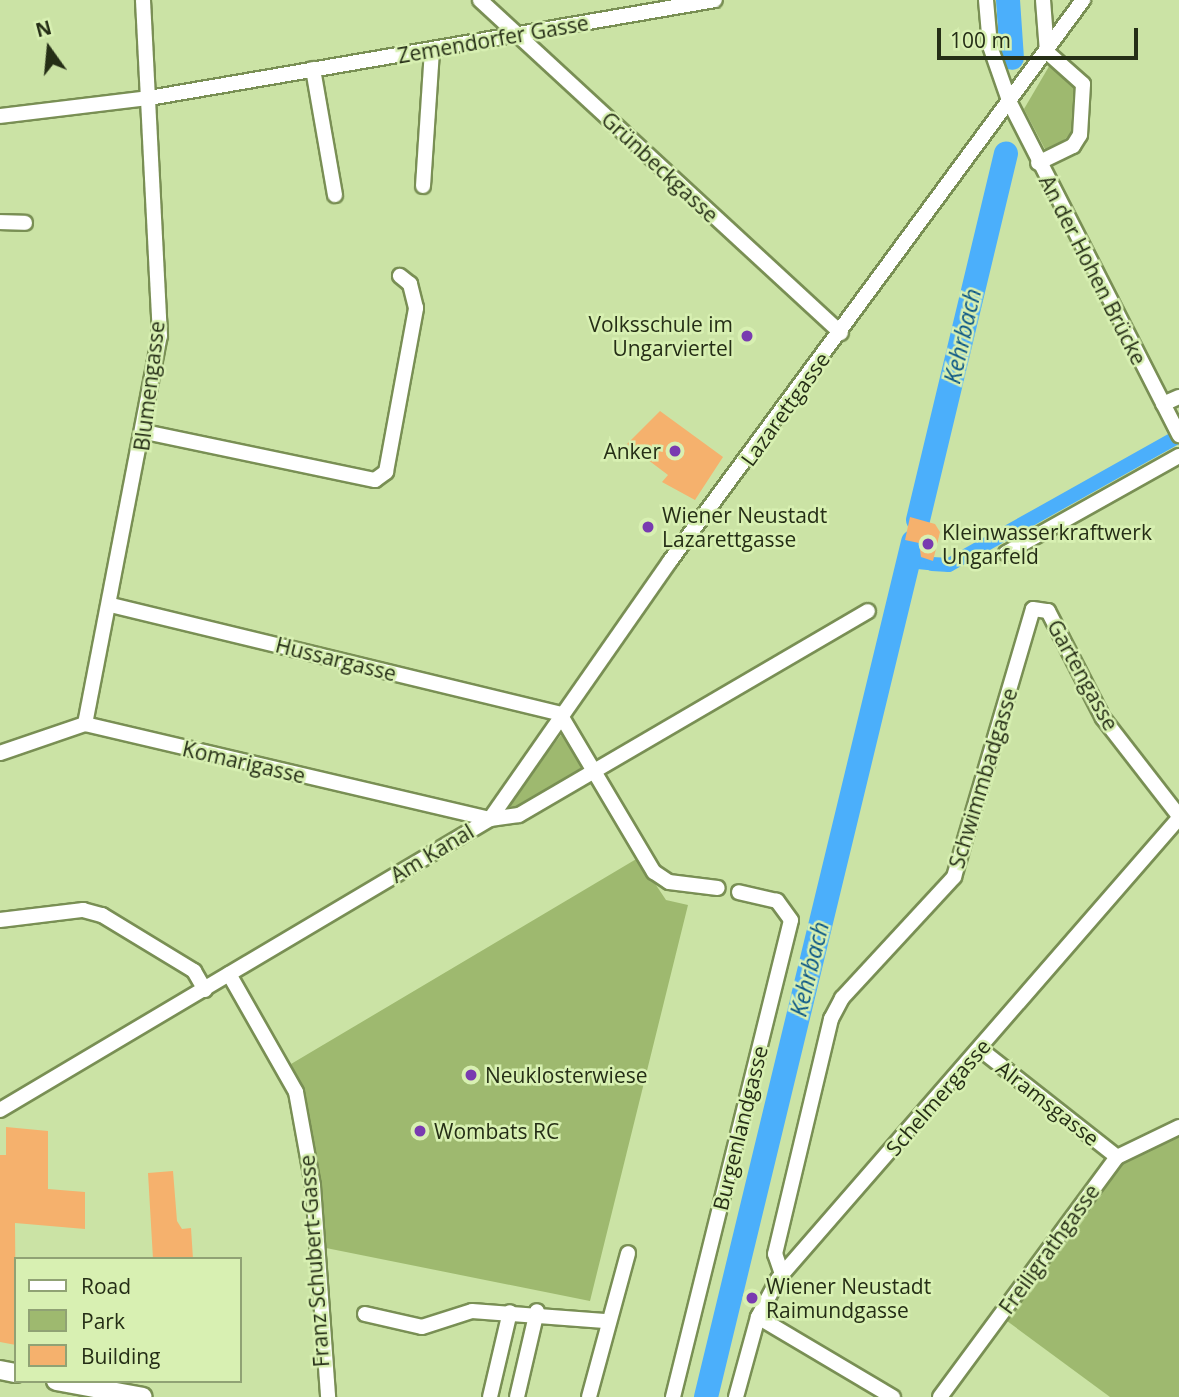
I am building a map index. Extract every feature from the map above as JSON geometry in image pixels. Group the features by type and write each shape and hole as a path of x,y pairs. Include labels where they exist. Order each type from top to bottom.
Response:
{"main road":[{"path":"68,1383 143,1397"}],"street":[{"name":"Blumengasse","path":"85,724 145,432 160,336 143,0"},
{"name":"Grünbeckgasse","path":"480,0 841,334"},
{"name":"Zemendorfer Gasse","path":"0,116 149,98 518,36 673,4 715,0"},
{"name":"An der Hohen Brücke","path":"986,0 990,47 1010,103 1038,163 1179,435"},
{"path":"1038,163 1073,146 1080,135 1083,85 1047,52 1043,0"},
{"name":"Lazarettgasse","path":"490,819 560,714 841,334 1083,0"},
{"path":"423,186 432,51"},
{"path":"313,69 335,195"},
{"path":"0,222 25,223"},
{"path":"145,432 376,480 386,472 416,309 410,284 400,276"},
{"path":"1165,410 1179,397"},
{"path":"1006,553 1179,456"},
{"name":"Hussargasse","path":"111,605 560,714"},
{"name":"Gartengasse","path":"1033,609 1048,611 1103,718 1179,817"},
{"name":"Schwimmbadgasse","path":"782,1274 775,1254 831,1019 842,998 954,877 1033,609"},
{"name":"Am Kanal","path":"0,1110 490,819 519,815 598,772 869,611"},
{"path":"560,714 598,772 654,872 669,882 711,887"},
{"path":"0,753 85,724"},
{"name":"Komarigasse","path":"85,724 490,819"},
{"name":"Schelmergasse","path":"736,1397 758,1317 782,1274 1179,817"},
{"name":"Burgenlandgasse","path":"674,1397 791,920 777,901 740,892"},
{"path":"0,920 83,910 102,915 194,971 205,990"},
{"name":"Franz Schubert-Gasse","path":"229,974 296,1092 313,1186 328,1397"},
{"name":"Alramsgasse","path":"980,1049 1117,1157"},
{"name":"Freiligrathgasse","path":"940,1397 1117,1157 1179,1127"},
{"path":"589,1397 606,1321 628,1253"},
{"path":"365,1314 422,1327 472,1311 537,1311 606,1321"},
{"path":"517,1397 537,1311"},
{"path":"490,1397 510,1312"},
{"path":"758,1317 893,1397"}],"green space":[{"path":"1051,63 1077,83 1074,132 1047,153 1024,109"},
{"path":"565,730 583,771 513,810 508,803"},
{"name":"Neuklosterwiese","path":"638,858 666,900 688,905 590,1301 326,1248 322,1186 301,1083 291,1064"},
{"path":"1179,1134 1179,1397 1110,1397 1007,1321 1131,1152"}],"building":[{"name":"Anker","path":"660,411 723,457 695,500 662,482 668,475 627,444"},
{"name":"Kleinwasserkraftwerk Ungarfeld","path":"910,517 935,524 940,532 933,561 921,557 919,543 905,540"},
{"path":"6,1127 48,1131 48,1189 85,1192 85,1229 15,1223 14,1345 0,1342 0,1155 6,1155"},
{"path":"173,1171 177,1221 182,1229 191,1228 193,1257 153,1257 148,1173"}],"waterway":[{"name":"Kehrbach","path":"1008,0 1012,58"},
{"name":"Kehrbach","path":"918,520 1006,153"},
{"path":"932,564 949,565 1179,436"},
{"name":"Kehrbach","path":"706,1397 913,542"},
{"path":"908,561 928,563"}],"place":[{"name":"Volksschule im Ungarviertel","path":"747,336"},
{"name":"Anker","path":"675,451"},
{"name":"Wiener Neustadt Lazarettgasse","path":"648,527"},
{"name":"Kleinwasserkraftwerk Ungarfeld","path":"928,544"},
{"name":"Neuklosterwiese","path":"471,1075"},
{"name":"Wombats RC","path":"420,1131"},
{"name":"Wiener Neustadt Raimundgasse","path":"752,1298"}]}
